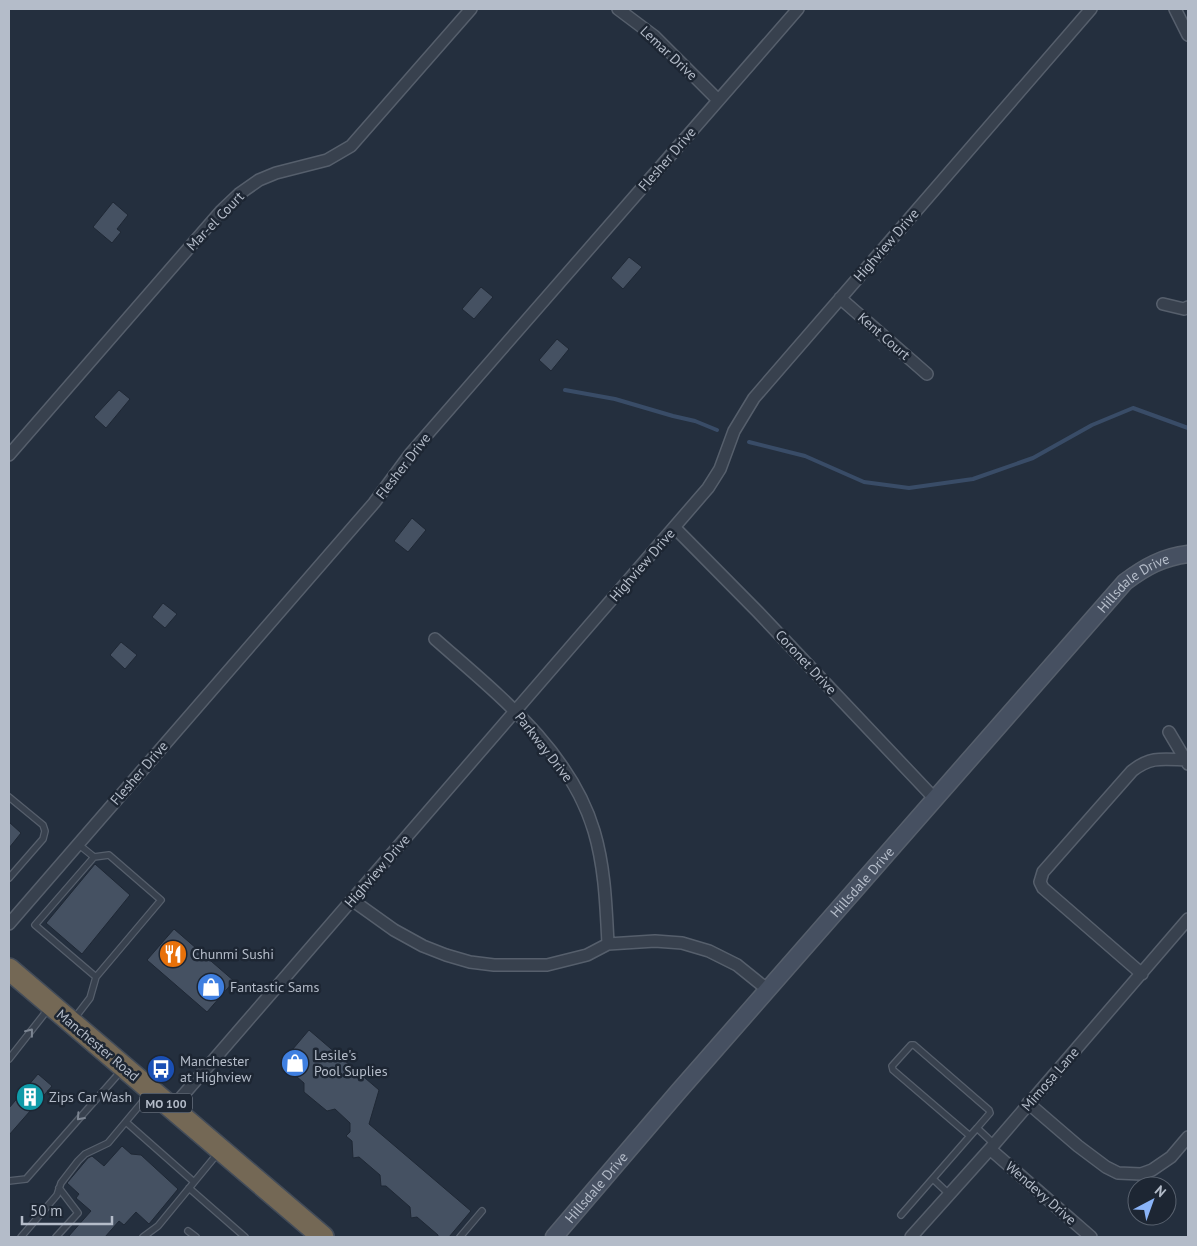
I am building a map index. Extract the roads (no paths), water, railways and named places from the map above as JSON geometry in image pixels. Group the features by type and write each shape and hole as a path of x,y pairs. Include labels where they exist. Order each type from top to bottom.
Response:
{"highway":[{"name":"Manchester Road","path":"9,969 323,1237"}],"street":[{"name":"Mar-el Court","path":"9,455 221,211 239,194 259,180 276,173 327,160 351,146 471,9"},
{"name":"Lemar Drive","path":"618,9 654,36 718,100"},
{"name":"Flesher Drive","path":"9,924 374,503 411,453 798,9"},
{"name":"Highview Drive","path":"172,1108 675,528 708,488 720,468 734,432 754,398 1091,9"},
{"path":"1175,9 1188,35"},
{"name":"Kent Court","path":"840,298 927,374"},
{"path":"1163,304 1184,309 1188,308"},
{"name":"Coronet Drive","path":"675,528 758,612 935,799"},
{"name":"Hillsdale Drive","path":"554,1237 678,1092 1125,582 1141,569 1159,560 1188,554"},
{"name":"Parkway Drive","path":"435,639 516,711 560,764 574,786 586,808 600,856 604,880 608,944"},
{"path":"1169,732 1188,761"},
{"path":"1142,974 1043,888 1040,882 1043,872 1132,771 1144,762 1159,758 1188,761"},
{"path":"352,900 394,930 423,946 470,962 494,965 547,965 587,955 608,944 655,941 682,943 709,951 738,965 768,990"},
{"name":"Mimosa Lane","path":"914,1236 1188,919"},
{"path":"1028,1104 1078,1146 1106,1167 1118,1173 1141,1174 1152,1170 1171,1157 1188,1137"},
{"name":"Wendevy Drive","path":"992,1147 1092,1237"}],"lane":[{"path":"9,797 43,825 45,831 43,838 9,878"},
{"path":"78,844 94,857"},
{"path":"71,1023 90,998 96,976 161,900 109,855 94,857 35,925 96,976"},
{"path":"9,1059 51,1006"},
{"path":"901,1215 932,1179 970,1136 990,1113 989,1110 912,1045 892,1066 893,1070 970,1136"},
{"path":"9,1181 26,1179 124,1068"},
{"path":"21,1237 57,1195 66,1176 84,1154 108,1143 152,1091"},
{"path":"126,1122 194,1182"},
{"path":"977,1128 992,1147"},
{"path":"145,1237 158,1226 221,1149"},
{"path":"932,1179 949,1194"},
{"path":"56,1237 78,1213 60,1188"},
{"path":"189,1188 245,1237"},
{"path":"460,1237 482,1211"},
{"path":"188,1231 196,1237"}],"waterway":[{"path":"565,390 615,399 695,421 717,430"},
{"path":"749,442 805,456 864,482 909,488 973,479 1033,458 1092,425 1133,408 1188,428"}],"place":[{"name":"Chunmi Sushi","path":"173,954"},
{"name":"Fantastic Sams","path":"211,987"},
{"name":"Lesile's Pool Suplies","path":"295,1063"},
{"name":"Manchester at Highview","path":"161,1069"},
{"name":"Zips Car Wash","path":"30,1097"}]}
